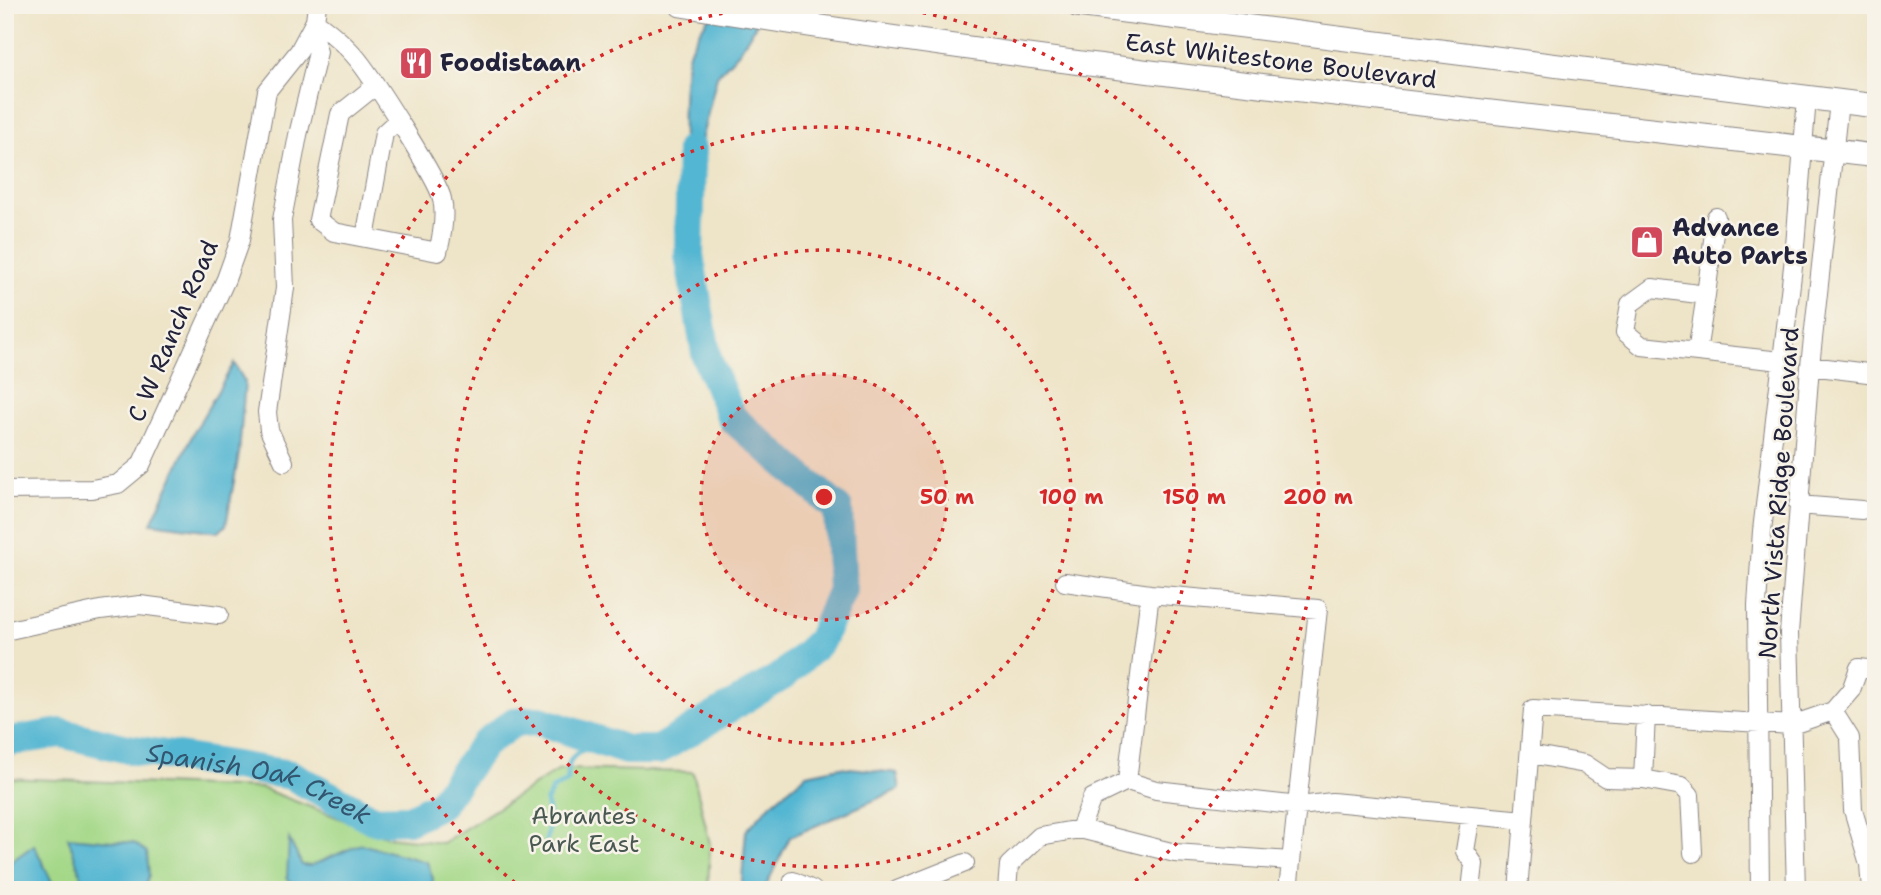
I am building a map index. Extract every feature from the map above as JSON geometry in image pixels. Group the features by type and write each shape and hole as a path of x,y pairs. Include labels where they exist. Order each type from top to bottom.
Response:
{"main road":[{"name":"East Whitestone Boulevard","path":"681,5 843,32 1066,62 1876,156"},
{"name":"East Whitestone Boulevard","path":"1077,5 1876,106"}],"street":[{"path":"315,18 338,38 362,65 397,121 442,198 443,232 438,252 334,232 318,219 340,114 375,86"},
{"path":"284,462 269,430 267,412 284,297 282,220 298,135 318,52 315,18"},
{"name":"C W Ranch Road","path":"5,490 92,489 118,484 141,465 226,279 240,240 267,91 299,51 315,18"},
{"name":"North Vista Ridge Boulevard","path":"1760,890 1756,721 1761,543 1807,98"},
{"name":"North Vista Ridge Boulevard","path":"1796,890 1789,633 1810,366 1839,102"},
{"path":"365,238 384,132 397,121"},
{"path":"1697,352 1716,217"},
{"path":"1706,295 1652,288 1630,304 1625,332 1642,346 1781,361"},
{"path":"1810,366 1876,374"},
{"path":"1798,505 1862,510"},
{"path":"1065,582 1150,594 1318,609 1300,806 1288,890"},
{"path":"1127,781 1150,594"},
{"path":"5,631 100,610 140,605 219,614"},
{"path":"1518,890 1533,709 1792,725 1833,710 1851,690 1859,668 1876,670"},
{"path":"1833,710 1850,738 1853,810 1873,865 1871,890"},
{"path":"1643,779 1646,715"},
{"path":"1530,754 1584,764 1606,778 1643,779 1682,786 1690,795 1693,853"},
{"path":"1080,829 1092,798 1127,781 1156,790 1300,806 1332,802 1524,820"},
{"path":"1471,814 1465,851 1474,864 1471,890"},
{"path":"1007,890 1009,865 1040,836 1080,829 1175,853 1291,861"},
{"path":"897,890 965,863"},
{"path":"793,881 813,890"}],"green space":[{"name":"Abrantes Park East","path":"560,769 693,772 710,844 708,890 5,890 5,778 261,788 388,837 442,843"}],"water":[{"path":"717,5 768,5 739,52 717,76 689,190 684,160 683,122 686,67 694,40"},
{"path":"234,363 245,382 239,454 226,525 219,532 151,523 194,432"},
{"path":"840,767 897,773 900,789 790,837 764,890 741,890 746,831 771,804 807,774"},
{"path":"68,837 134,843 147,852 149,875 145,888 86,890"},
{"path":"289,839 302,865 310,866 361,844 427,862 433,878 432,890 293,883 287,878"},
{"path":"34,845 56,890 5,890 5,866"}],"waterway":[{"name":"Spanish Oak Creek","path":"5,742 61,733 128,749 291,775 374,820 410,819 440,804 484,744 514,722 540,721 626,750 658,750 784,675 820,641 842,590 838,509 732,418 707,359 689,255 691,149"},
{"path":"546,841 550,821 546,801 553,789 568,781 571,759 600,741"}],"place":[{"name":"Foodistaan","path":"416,63"},
{"name":"Advance Auto Parts","path":"1647,242"}]}
